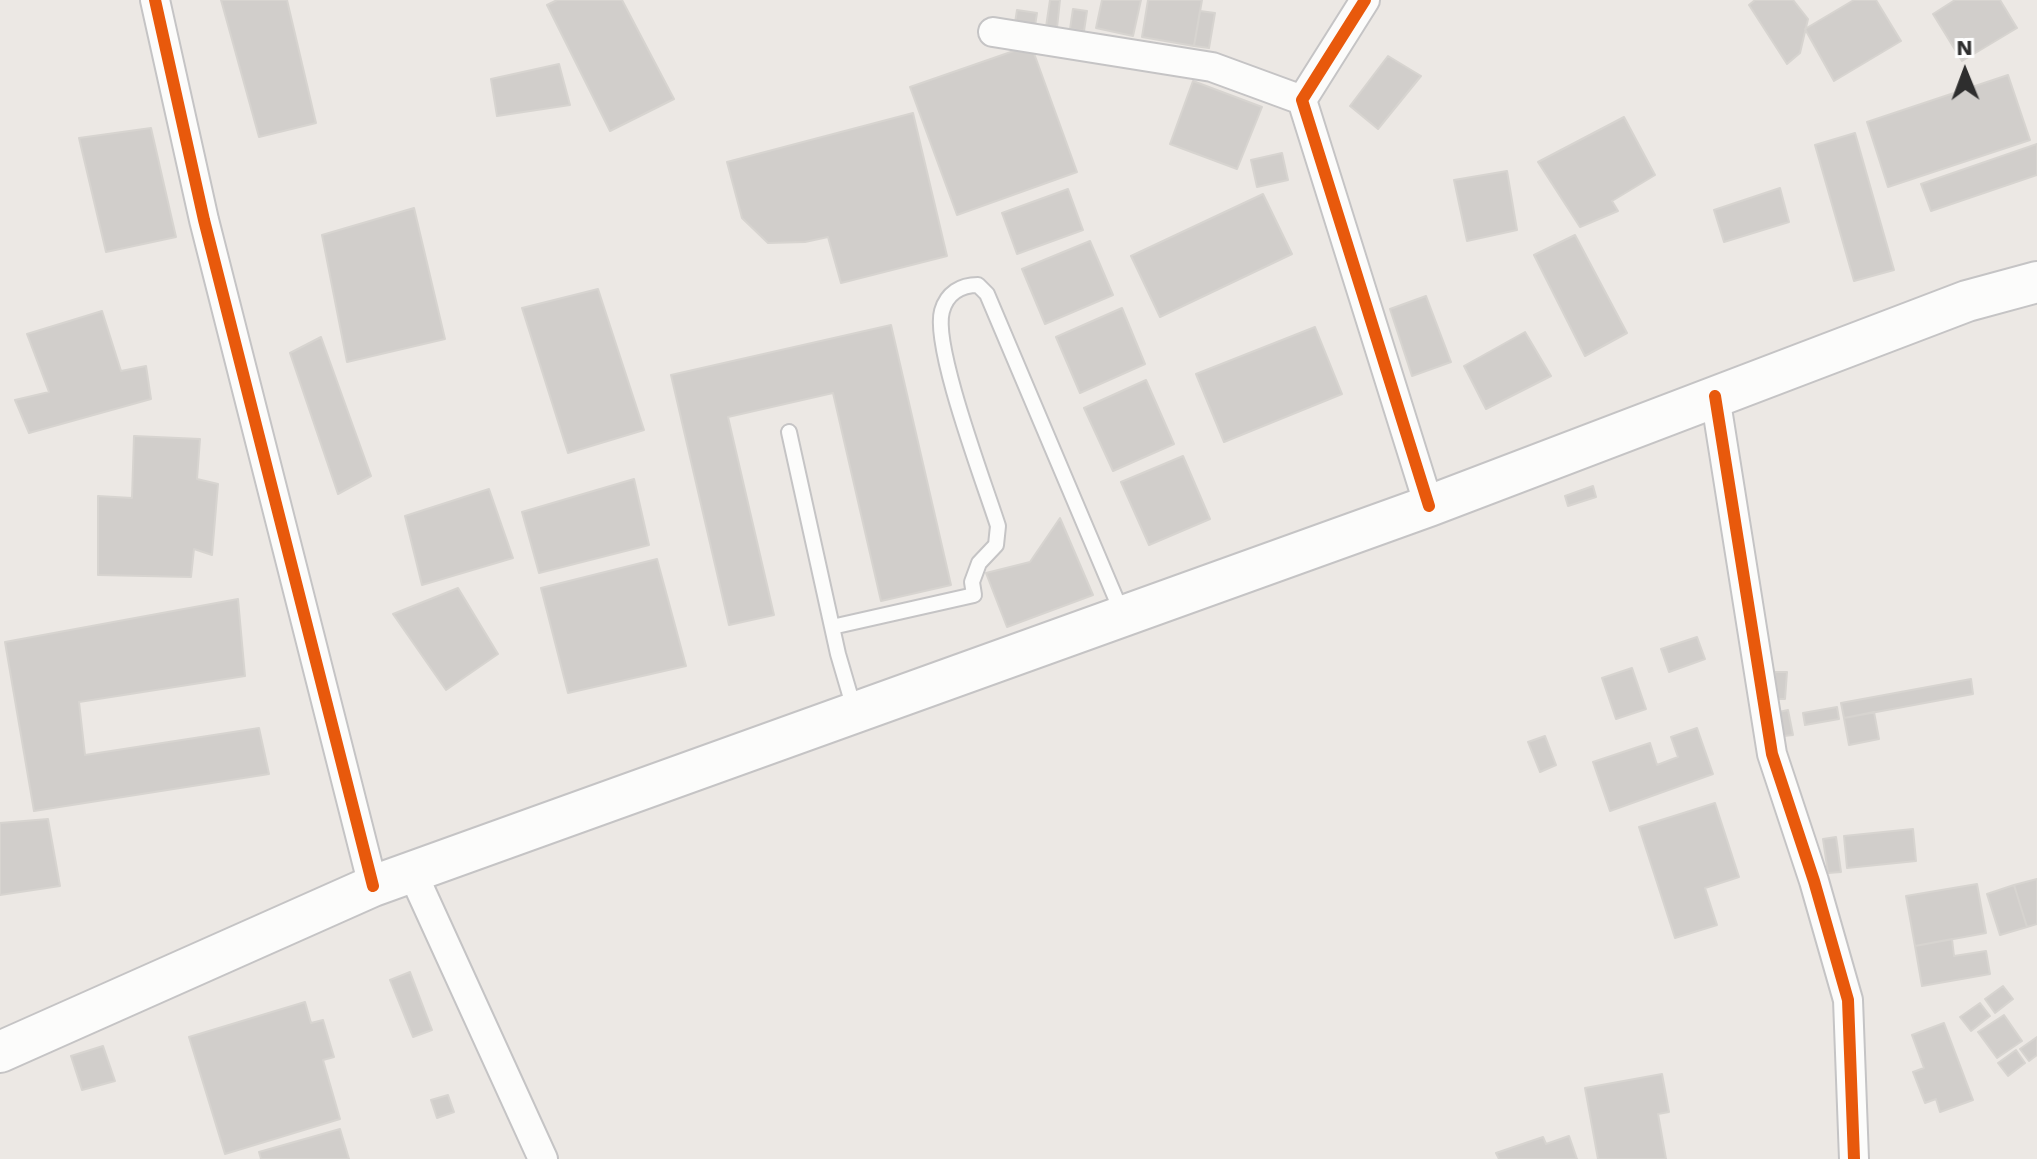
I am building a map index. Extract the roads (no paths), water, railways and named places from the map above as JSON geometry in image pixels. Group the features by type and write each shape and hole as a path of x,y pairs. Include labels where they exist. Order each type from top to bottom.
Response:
{"main road":[{"path":"0,1052 373,886 1429,506 1967,301 2037,282"}],"street":[{"path":"155,0 204,220 373,886"},
{"path":"1365,0 1302,100 1429,506"},
{"path":"993,32 1212,67 1302,100"},
{"path":"1715,396 1772,754 1814,881 1848,1000 1854,1159"},
{"path":"413,874 543,1159"}],"lane":[{"path":"832,627 974,595 972,582 979,563 996,545 998,526 941,345 942,311 952,293 964,285 978,285 987,294 1124,617"},
{"path":"789,432 832,627 855,712"}]}
